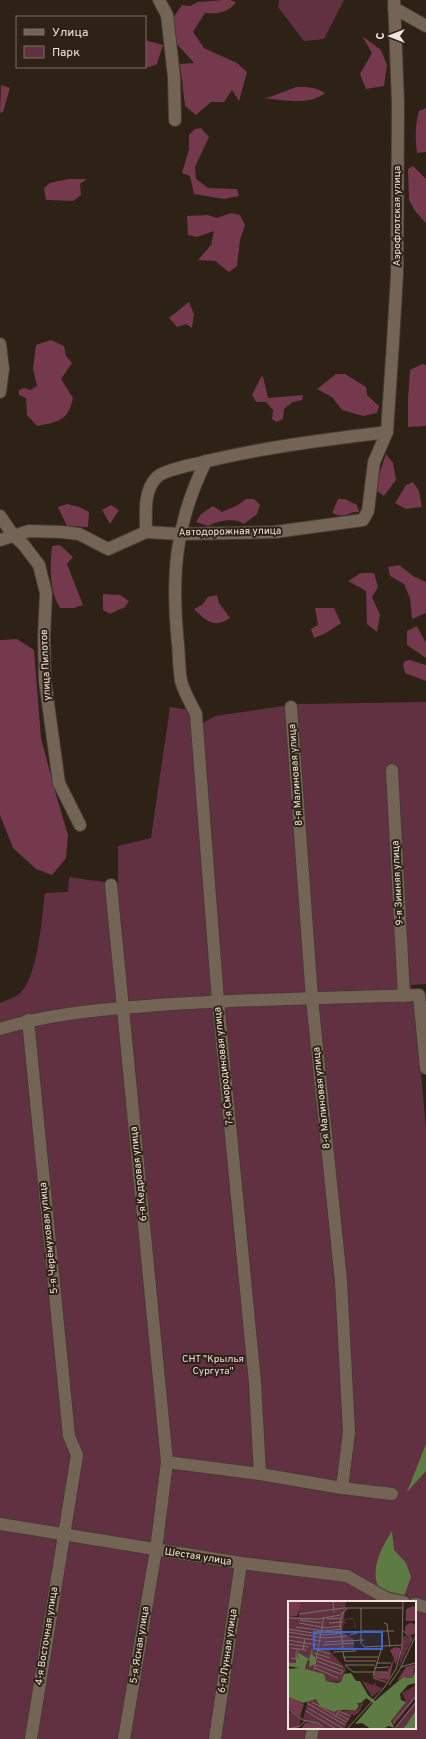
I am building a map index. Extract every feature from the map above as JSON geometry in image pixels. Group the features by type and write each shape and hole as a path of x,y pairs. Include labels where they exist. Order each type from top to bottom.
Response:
{"street":[{"path":"160,0 166,15 174,77 175,120"},
{"path":"394,4 426,26"},
{"name":"Аэрофлотская улица","path":"387,432 397,274 398,103 394,4"},
{"path":"0,344 2,369 0,392"},
{"path":"146,532 147,492 158,476 206,461 264,448 387,432"},
{"name":"Автодорожная улица","path":"13,535 29,531 79,534 108,549 146,532 180,534 275,532 363,520 368,511 374,462 387,432"},
{"name":"7-я Смородиновая улица","path":"206,461 196,480 180,534 175,566 174,610 181,681 196,714 218,1001 255,1383 260,1474"},
{"name":"улица Пилотов","path":"0,516 13,535 23,544 39,565 46,593 44,637 45,681 59,782 80,825"},
{"path":"0,540 13,535"},
{"name":"8-я Малиновая улица","path":"291,707 312,999 341,1281 349,1432 342,1488"},
{"name":"9-я Зимняя улица","path":"392,770 404,996"},
{"name":"6-я Кедровая улица","path":"111,886 167,1462 156,1550"},
{"path":"0,1029 28,1020 123,1008 218,1001 419,995 426,1068"},
{"name":"5-я Черёмуховая улица","path":"28,1020 69,1436 77,1455"},
{"name":"4-я Восточная улица","path":"31,1739 77,1455"},
{"path":"167,1462 260,1474 342,1488 392,1494"},
{"name":"Шестая улица","path":"0,1524 241,1563 346,1576 386,1598 400,1601"},
{"name":"5-я Ясная улица","path":"124,1739 156,1550"},
{"name":"6-я Лунная улица","path":"215,1739 241,1563"},
{"path":"416,1604 426,1606"},
{"path":"311,1739 313,1729"}],"green space":[{"path":"279,0 344,0 324,39 304,41 278,7"},
{"name":"CНТ \"Крылья Сургута\"","path":"426,702 426,984 411,985 415,1009 426,1128 426,1739 0,1739 0,1003 19,994 31,975 38,946 45,893 68,892 69,877 118,884 118,846 151,838 170,707 190,710 191,730 215,716 298,704"}],"shaded area":[{"path":"223,0 236,2 226,11 205,13 193,32 204,48 237,63 247,72 239,101 232,90 224,102 211,102 196,115 185,106 180,64 194,63 176,43 171,21 182,5 190,6 198,2"},
{"path":"362,36 381,50 387,65 384,86 366,89 360,74 372,53"},
{"path":"146,40 163,45 157,64 146,67"},
{"path":"1,85 10,88 3,112 0,113"},
{"path":"296,87 315,88 325,93 319,97 304,101 287,101 264,98 270,97"},
{"path":"426,108 426,152 417,153 416,132 419,111"},
{"path":"201,128 209,137 195,167 196,179 208,188 237,189 239,196 224,199 194,194 190,176 182,173 189,149 189,135 195,129"},
{"path":"413,166 426,179 426,223 415,211 409,200 408,169"},
{"path":"68,179 87,179 80,184 81,195 73,201 46,200 44,188 50,183"},
{"path":"231,213 240,215 245,225 240,240 237,266 229,272 215,261 198,260 211,245 214,231 197,237 188,235 187,216 208,215 217,218"},
{"path":"189,302 194,314 192,328 186,324 177,327 169,318"},
{"path":"51,340 64,346 66,356 72,363 61,379 73,398 71,406 65,416 51,423 37,426 27,415 26,398 19,395 19,390 24,388 30,390 37,386 33,369 36,345"},
{"path":"422,364 426,365 426,426 408,427 410,370"},
{"path":"336,374 345,374 366,387 367,395 379,406 377,413 363,416 342,410 332,397 317,389"},
{"path":"263,376 268,398 303,395 302,400 293,402 284,409 283,419 276,422 272,419 273,410 266,402 256,402 252,395 261,377"},
{"path":"386,454 393,463 396,480 384,496 377,491 379,475"},
{"path":"413,482 419,491 422,507 406,509 395,503 406,485"},
{"path":"246,499 254,499 260,505 257,514 244,524 231,520 221,521 208,526 196,522 201,514 213,506 222,512 238,505"},
{"path":"338,499 345,499 357,505 359,512 340,516 332,513"},
{"path":"67,504 79,507 89,512 88,527 67,526 58,507"},
{"path":"111,505 119,510 110,524 102,510"},
{"path":"60,545 73,557 67,564 83,605 74,608 60,608 56,601 52,586 52,546"},
{"path":"399,565 413,576 426,582 426,613 412,619 410,598 404,584 390,576 388,567"},
{"path":"361,573 374,573 378,587 372,597 380,615 377,632 367,624 366,591 348,581"},
{"path":"103,594 120,595 129,601 125,607 110,614 103,610"},
{"path":"217,595 219,603 230,618 219,623 215,623 206,620 194,609 202,605 208,597"},
{"path":"315,608 334,608 341,623 326,633 314,638 311,629 318,625"},
{"path":"417,626 426,643 426,658 407,645 407,631"},
{"path":"17,639 34,650 41,738 68,835 66,858 52,875 36,869 13,848 0,815 0,640"},
{"path":"410,660 426,665 426,681 405,673 403,665 405,661"},
{"path":"426,1444 426,1471 407,1492"},
{"path":"392,1531 394,1550 406,1563 411,1577 404,1596 379,1589 377,1581 376,1566 378,1559"}]}
